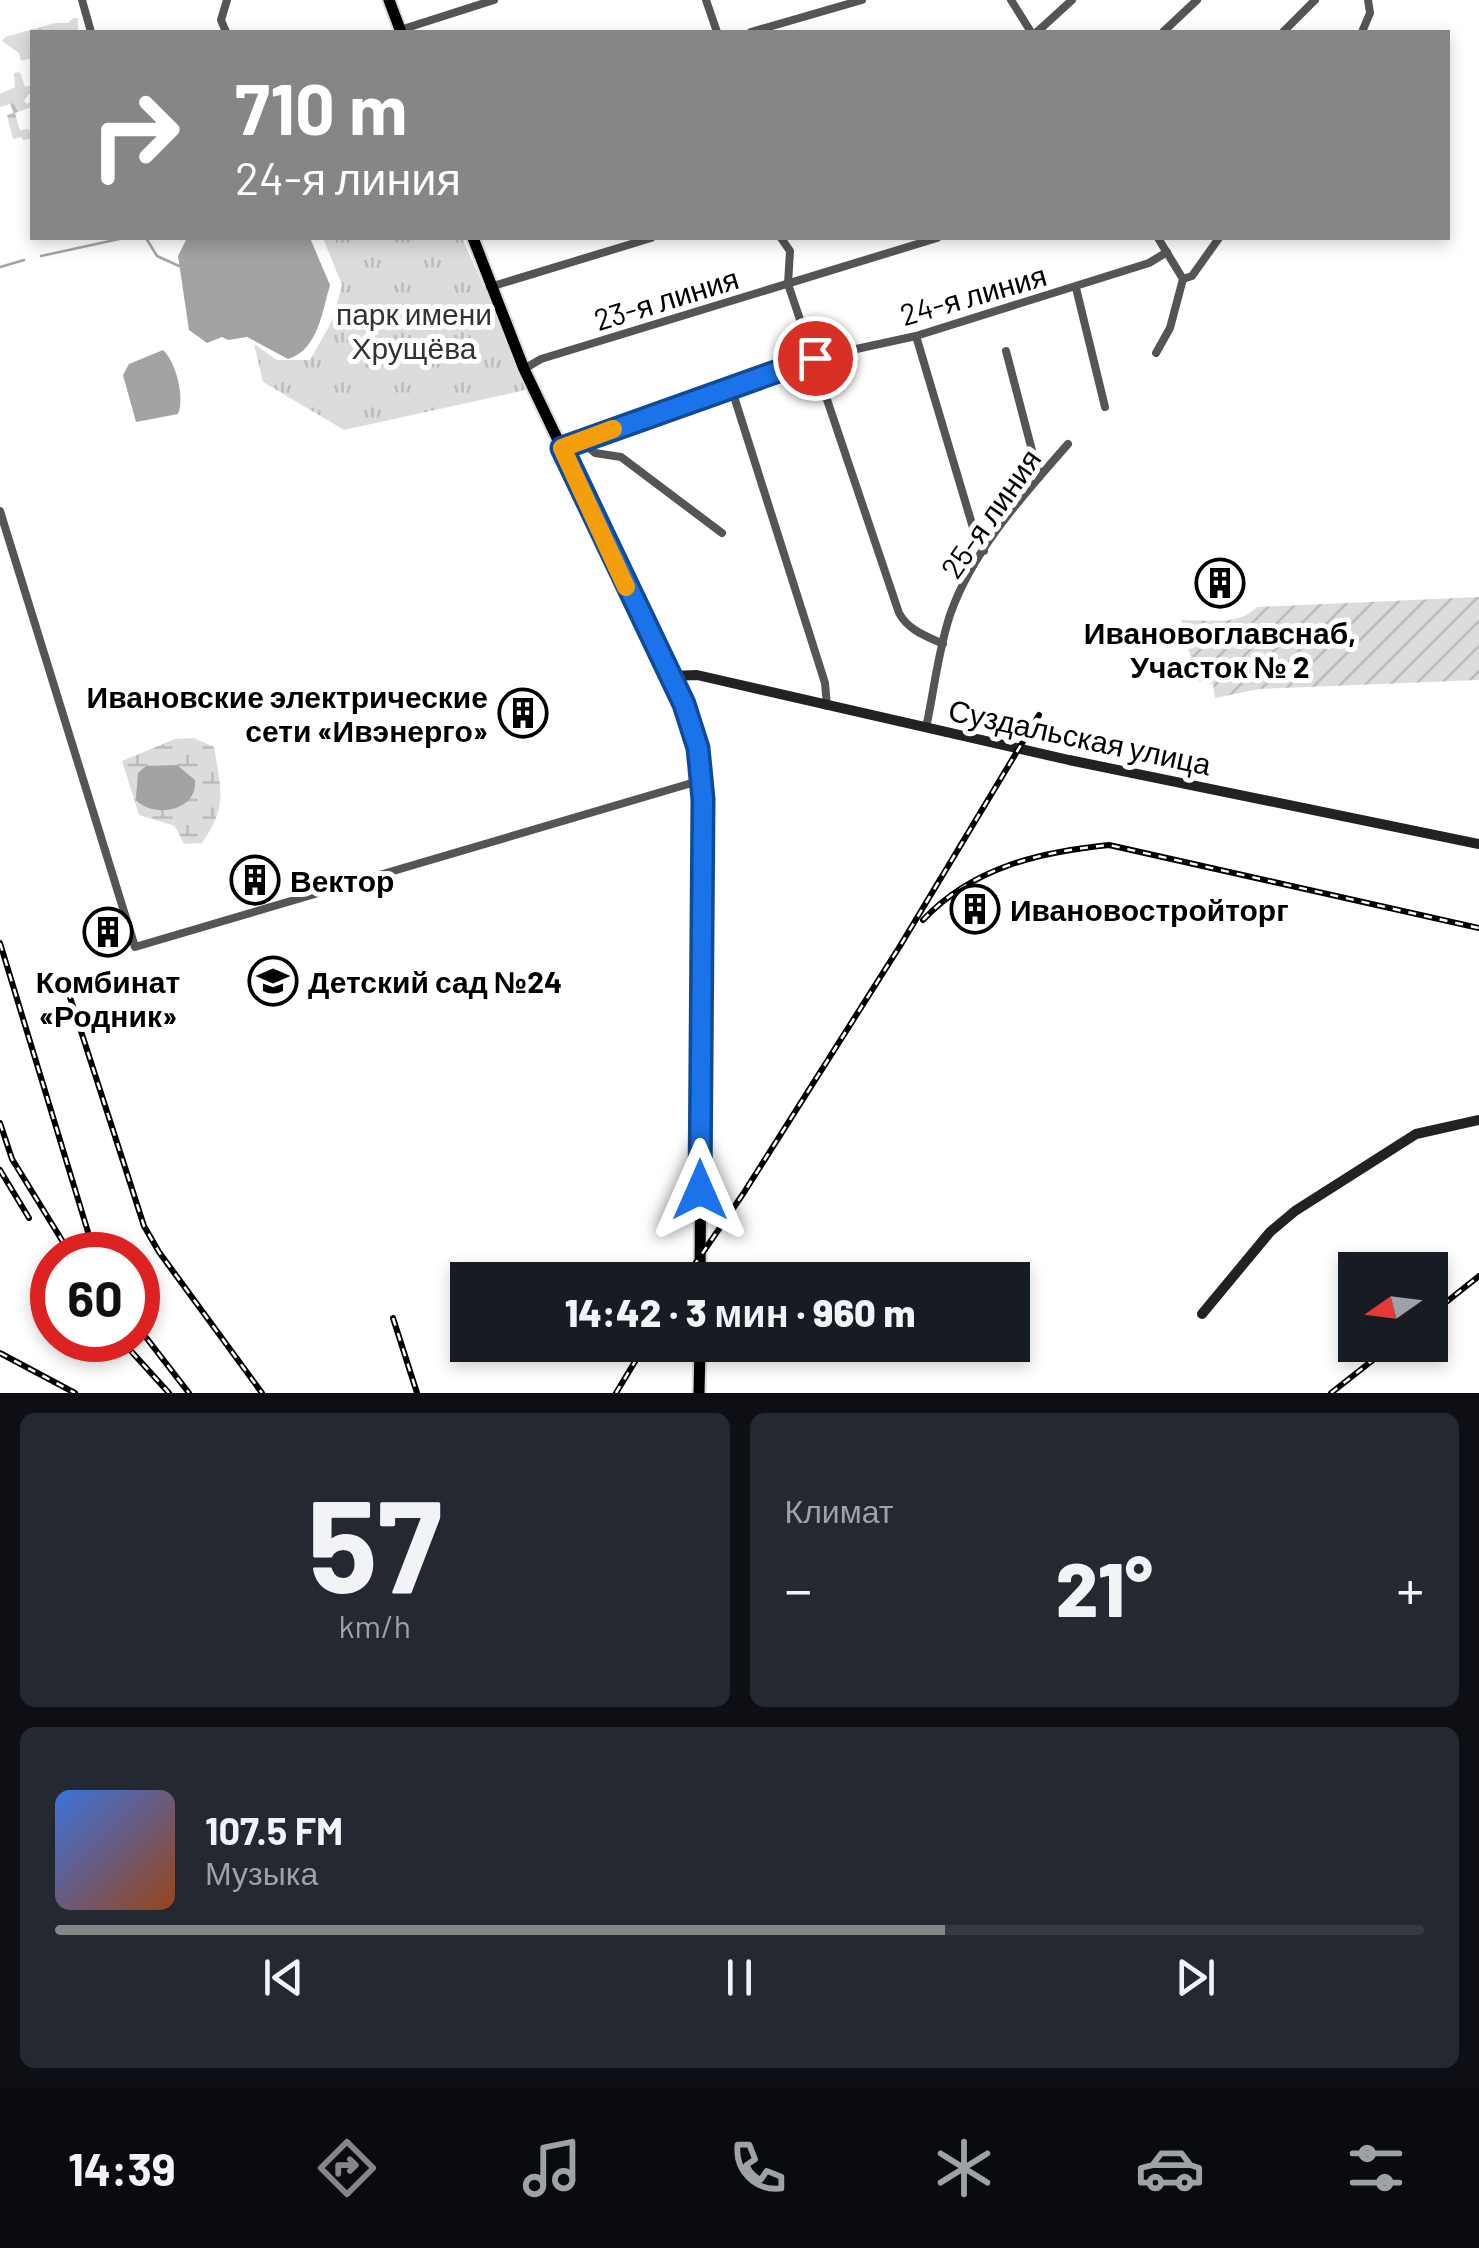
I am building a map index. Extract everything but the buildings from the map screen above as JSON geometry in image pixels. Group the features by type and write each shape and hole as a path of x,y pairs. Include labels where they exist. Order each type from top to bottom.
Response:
{"main road":[{"path":"390,0 401,30"},
{"path":"474,240 524,369 692,724 702,780 700,1262"},
{"name":"Суздальская улица","path":"670,676 697,675 1186,786 1479,844"},
{"path":"1202,1314 1270,1232 1294,1211 1416,1134 1479,1120"},
{"path":"699,1393 700,1362"}],"street":[{"path":"82,0 90,30"},
{"path":"225,30 221,20 227,0"},
{"path":"404,30 494,0"},
{"path":"706,0 716,30"},
{"path":"759,30 862,0"},
{"path":"1010,0 1032,30"},
{"path":"1036,30 1072,0"},
{"path":"1164,30 1197,0"},
{"path":"1285,30 1315,0"},
{"path":"1363,30 1370,14 1368,0"},
{"path":"490,287 643,240"},
{"path":"783,240 790,252 788,284 899,612 914,630 943,644"},
{"name":"23-я линия","path":"524,369 541,360 931,240"},
{"path":"1156,353 1174,316 1183,279 1159,240"},
{"path":"1183,279 1192,276 1217,240"},
{"name":"24-я линия","path":"562,448 815,358 916,336 1076,288 1148,263 1167,252"},
{"path":"1076,288 1105,407"},
{"path":"916,336 974,531 984,551"},
{"path":"1006,350 1039,477"},
{"path":"730,388 826,683 827,706"},
{"path":"580,440 595,453 622,457 722,533"},
{"name":"25-я линия","path":"926,728 950,614 984,551 1068,444"},
{"path":"0,511 135,948 702,780"}],"green space":[{"path":"78,18 78,30 30,30 55,23"},
{"path":"30,30 30,59 21,61 19,53 2,41"},
{"path":"20,72 25,87 30,86 30,94 24,101 30,102 30,108 15,113 20,130 29,129 30,139 13,139 7,115 14,113 10,104 0,107 0,94 15,87 14,73"},
{"name":"парк имени Хрущёва","path":"324,240 463,240 530,389 344,430 263,382 254,344 277,360 310,360 332,321 342,285"},
{"path":"1479,597 1479,680 1259,689 1215,698 1213,684 1197,681 1181,620 1231,620 1257,607"},
{"path":"194,738 214,747 220,797 216,818 202,843 184,844 175,826 139,815 122,761 175,739"}],"shaded area":[{"path":"186,240 311,240 330,285 312,339 288,359 247,337 222,337 207,343 189,330 178,256"},
{"path":"163,350 178,380 178,414 136,422 123,375 129,364"},
{"path":"177,765 195,780 190,799 163,810 136,800 138,773 146,766"}],"waterway":[{"path":"41,256 115,240"},
{"path":"147,240 157,256 179,266"},
{"path":"0,267 24,260"}],"railway":[{"path":"696,1262 900,946 1039,715"},
{"path":"923,920 963,887 1009,865 1058,852 1109,845 1479,928"},
{"path":"0,943 88,1232"},
{"path":"68,991 144,1226 262,1393"},
{"path":"0,1123 12,1159 57,1232"},
{"path":"0,1170 29,1218"},
{"path":"1448,1301 1479,1276"},
{"path":"393,1318 417,1393"},
{"path":"0,1353 75,1393"},
{"path":"160,1355 189,1393"},
{"path":"141,1362 169,1393"},
{"path":"616,1393 635,1362"},
{"path":"1331,1393 1370,1362"}],"slow traffic":[{"path":"613,429 562,448 626,587"}],"place":[{"name":"Ивановоглавснаб, Участок № 2","path":"1220,583"},
{"name":"Ивановские электрические сети «Ивэнерго»","path":"523,713"},
{"name":"Вектор","path":"255,880"},
{"name":"Ивановостройторг","path":"975,909"},
{"name":"Комбинат «Родник»","path":"108,932"},
{"name":"Детский сад №24","path":"273,981"}],"route":[{"path":"700,1190 704,830 698,748 684,704 562,448 815,358"}]}
